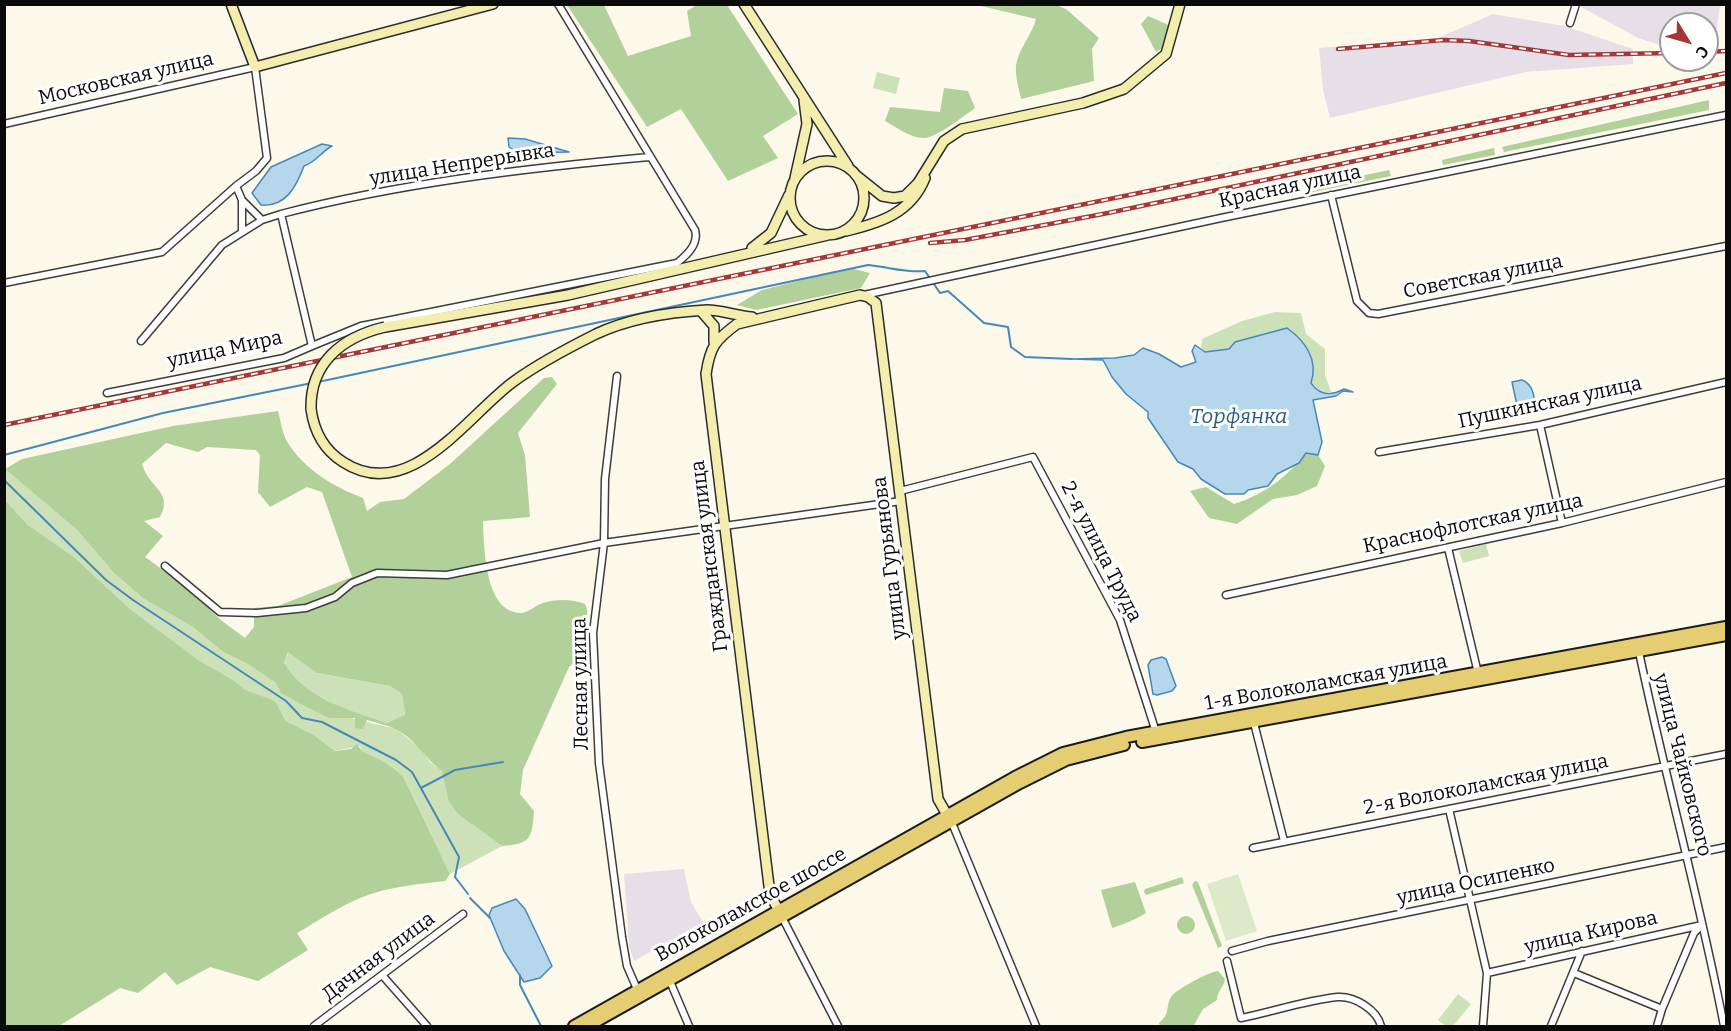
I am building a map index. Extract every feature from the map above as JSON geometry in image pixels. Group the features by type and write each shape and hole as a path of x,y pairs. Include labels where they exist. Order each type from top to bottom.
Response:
{"main road":[{"name":"1-я Волоколамская улица","path":"949,820 1029,778 1085,754 1478,673 1726,627"},
{"name":"1-я Волоколамская улица","path":"949,820 1015,777 1064,753 1156,732 1253,719 1726,635"},
{"name":"Волоколамское шоссе","path":"588,1026 667,977 949,820"},
{"name":"Волоколамское шоссе","path":"574,1026 637,989 667,977"}],"street":[{"path":"4,283 162,252 256,171 267,158 255,67 231,4"},
{"path":"255,67 492,4"},
{"path":"312,346 360,326 677,263 691,249 696,235 558,4"},
{"path":"744,4 857,177 882,196 900,198 905,196 930,165"},
{"path":"766,317 701,311 679,312 636,321 598,333 512,382 433,453 413,466 397,472 371,473 340,460 327,448 318,434 311,410 316,376 330,354 351,339 385,327 568,295 745,252 841,232 873,222 910,205 944,141 962,129 1095,100 1124,89 1166,54 1171,43 1180,4"},
{"path":"1570,23 1576,4"},
{"name":"Московская улица","path":"4,124 255,67"},
{"path":"745,252 761,243 771,233 795,181 807,124 800,89"},
{"name":"Красная улица","path":"860,296 1331,195 1726,115"},
{"name":"улица Непрерывка","path":"281,214 316,205 504,173 649,157"},
{"path":"795,181 808,167 819,162 832,161 850,169"},
{"path":"841,232 856,221 862,209 863,190 857,177"},
{"path":"236,186 242,200 262,220"},
{"path":"790,192 793,212 800,223 810,231 828,235"},
{"name":"Советская улица","path":"1331,195 1357,301 1369,313 1378,314 1726,246"},
{"path":"242,200 242,231"},
{"path":"141,341 222,245 262,220 281,214"},
{"name":"улица Мира","path":"107,393 282,358 312,346 281,214"},
{"path":"711,351 720,336 737,324 860,296"},
{"name":"улица Гурьянова","path":"860,296 873,300 878,308 938,799 949,820"},
{"name":"Гражданская улица","path":"701,311 710,319 715,331 706,374 770,894 780,914"},
{"name":"Лесная улица","path":"616,376 605,479 604,543 593,633 599,764 622,938 627,966 637,989"},
{"name":"Пушкинская улица","path":"1379,452 1540,425 1726,382"},
{"path":"1540,425 1562,524"},
{"name":"2-я улица Труда","path":"901,496 1033,457 1120,620 1156,732"},
{"name":"Краснофлотская улица","path":"1226,595 1562,524 1726,482"},
{"path":"165,566 220,612 257,613 306,608 335,597 352,583 377,573 447,575 604,543 725,528 901,496"},
{"path":"1448,548 1478,673"},
{"name":"улица Чайковского","path":"1639,652 1663,767 1687,854 1725,1025"},
{"path":"1253,719 1284,841"},
{"name":"2-я Волоколамская улица","path":"1252,848 1726,754"},
{"path":"1449,809 1468,900 1487,973 1483,1026"},
{"path":"949,820 1035,1026"},
{"name":"улица Осипенко","path":"1232,951 1687,854 1726,848"},
{"name":"Дачная улица","path":"314,1026 463,914"},
{"path":"780,914 838,1026"},
{"path":"1657,1026 1694,933 1702,925"},
{"name":"улица Кирова","path":"1487,973 1702,925"},
{"path":"1551,1026 1582,951"},
{"path":"1227,961 1241,1018 1340,997 1366,1005 1380,1020 1381,1026"},
{"path":"1574,973 1662,1009"},
{"path":"382,975 427,1026"},
{"path":"667,977 689,1026"}],"shaded area":[{"path":"1581,5 1720,5 1719,13 1659,12 1659,45 1638,38"},
{"path":"1493,14 1565,26 1633,49 1633,64 1526,72 1330,118 1323,90 1319,48 1438,38"},
{"path":"684,869 691,902 703,922 634,961 629,945 624,874"}],"green space":[{"path":"1053,4 1066,9 1099,38 1092,49 1094,81 1021,99 1016,66 1019,54 1036,19 977,5"},
{"path":"567,5 604,5 628,56 691,36 687,11 697,5 727,5 798,114 763,136 778,158 728,181 681,109 647,127"},
{"path":"1148,16 1173,27 1163,48 1156,52 1141,24"},
{"path":"877,72 900,78 896,94 873,88"},
{"path":"944,88 968,91 975,108 944,130 925,138 910,135 885,121 890,107 940,112"},
{"path":"1709,100 1709,110 1504,152 1502,147"},
{"path":"1494,148 1495,155 1443,165 1442,160"},
{"path":"1389,170 1391,176 1308,193 1309,187"},
{"path":"850,268 870,273 861,288 756,310 737,305 762,290"},
{"path":"1275,312 1301,313 1306,334 1325,349 1325,375 1331,392 1323,394 1311,382 1313,378 1293,332 1288,328 1235,342 1229,349 1205,352 1201,348 1202,339 1242,321"},
{"path":"552,377 557,384 518,433 525,455 530,517 483,521 486,561 493,591 509,610 522,613 543,603 559,600 585,604 588,660 577,660 569,667 523,770 520,794 534,811 532,828 528,838 512,845 502,846 459,815 449,802 442,771 402,733 389,726 367,720 363,729 355,728 355,718 329,718 281,693 276,683 246,663 223,652 193,627 144,599 114,573 77,530 5,469 22,459 173,426 278,411 284,436 295,453 321,476 341,489 363,498 367,511 380,502 404,499 450,464 544,378","holes":["166,443 198,452 207,447 256,450 260,455 258,492 270,507 307,487 322,492 352,577 278,606 254,608 254,627 245,638 222,621 185,586 145,557 163,536 144,521 160,517 164,501 142,464","288,652 317,673 390,686 402,694 405,715 387,723 343,708 316,695 293,676 284,663"]},
{"path":"1306,452 1318,455 1325,466 1317,486 1297,495 1273,499 1237,524 1209,518 1190,491 1206,487 1234,504 1255,496 1274,484"},
{"path":"4,468 77,530 114,573 144,599 193,627 223,652 246,663 276,683 351,718 396,729 420,748 431,763 442,771 459,815 502,846 450,874 403,776 385,762 362,751 360,746 335,751 314,735 286,721 275,701 245,691 235,681 200,661 130,609 74,557 28,525 5,500"},
{"path":"5,500 28,525 74,557 130,609 200,661 235,681 245,690 275,701 286,721 314,735 335,751 351,749 357,744 362,751 385,762 403,776 450,874 445,881 380,891 342,906 297,933 308,950 258,981 210,967 177,985 165,972 138,993 120,988 59,1026 5,1026"},
{"path":"1486,544 1489,556 1463,563 1459,551"},
{"path":"289,651 317,673 390,686 402,694 405,716 387,723 343,708 316,695 293,676 284,663"},
{"path":"1238,874 1257,931 1226,941 1207,884"},
{"path":"1182,877 1184,883 1146,895 1144,892 1145,889"},
{"path":"1195,881 1198,882 1222,946 1218,948 1192,885"},
{"path":"1135,882 1146,913 1112,928 1101,890"},
{"path":"1186,916 1192,919 1195,925 1192,931 1186,934 1180,931 1177,925 1180,919"},
{"path":"1218,971 1225,979 1217,1000 1203,1009 1194,1025 1160,1026 1159,1023 1165,1016 1169,1001 1174,994 1193,981"},
{"path":"1458,994 1471,1004 1453,1026 1446,1026 1438,1020"}],"water":[{"path":"508,138 525,139 569,152 518,153 509,147"},
{"path":"322,144 332,146 304,166 289,194 277,203 261,205 252,193 271,167"},
{"name":"Торфянка","path":"1287,328 1299,338 1308,351 1313,366 1311,383 1314,387 1326,394 1344,389 1353,392 1343,391 1336,396 1313,400 1322,442 1318,455 1306,453 1299,463 1277,474 1268,486 1248,490 1244,494 1225,494 1201,479 1193,469 1178,462 1148,418 1148,412 1126,394 1112,377 1103,360 1072,359 1115,358 1134,355 1143,348 1181,367 1196,362 1192,351 1195,345 1205,352 1229,349 1235,342"},
{"path":"1522,380 1529,385 1533,393 1532,409 1518,410 1512,382"},
{"path":"1162,657 1166,659 1176,686 1172,691 1157,695 1153,694 1148,665 1151,660"},
{"path":"516,899 525,909 552,966 540,978 524,982 504,951 489,915 492,908"}],"waterway":[{"path":"318,382 868,265 904,271 925,271 940,293 948,291 984,323 1008,327 1011,347 1025,357 1072,359"},
{"path":"4,455 163,413 312,383"},
{"path":"4,480 106,580 133,600 286,701 302,718 322,722 396,760 412,772 459,857 455,877 468,894"},
{"path":"421,788 455,770 503,762"},
{"path":"470,898 490,918"},
{"path":"520,975 520,985 541,1026"}],"railway":[{"path":"1338,49 1443,40 1469,41 1569,55 1659,53"},
{"path":"1719,51 1726,51"},
{"path":"4,425 1726,73"},
{"path":"930,243 965,240 1108,213 1726,83"}]}
